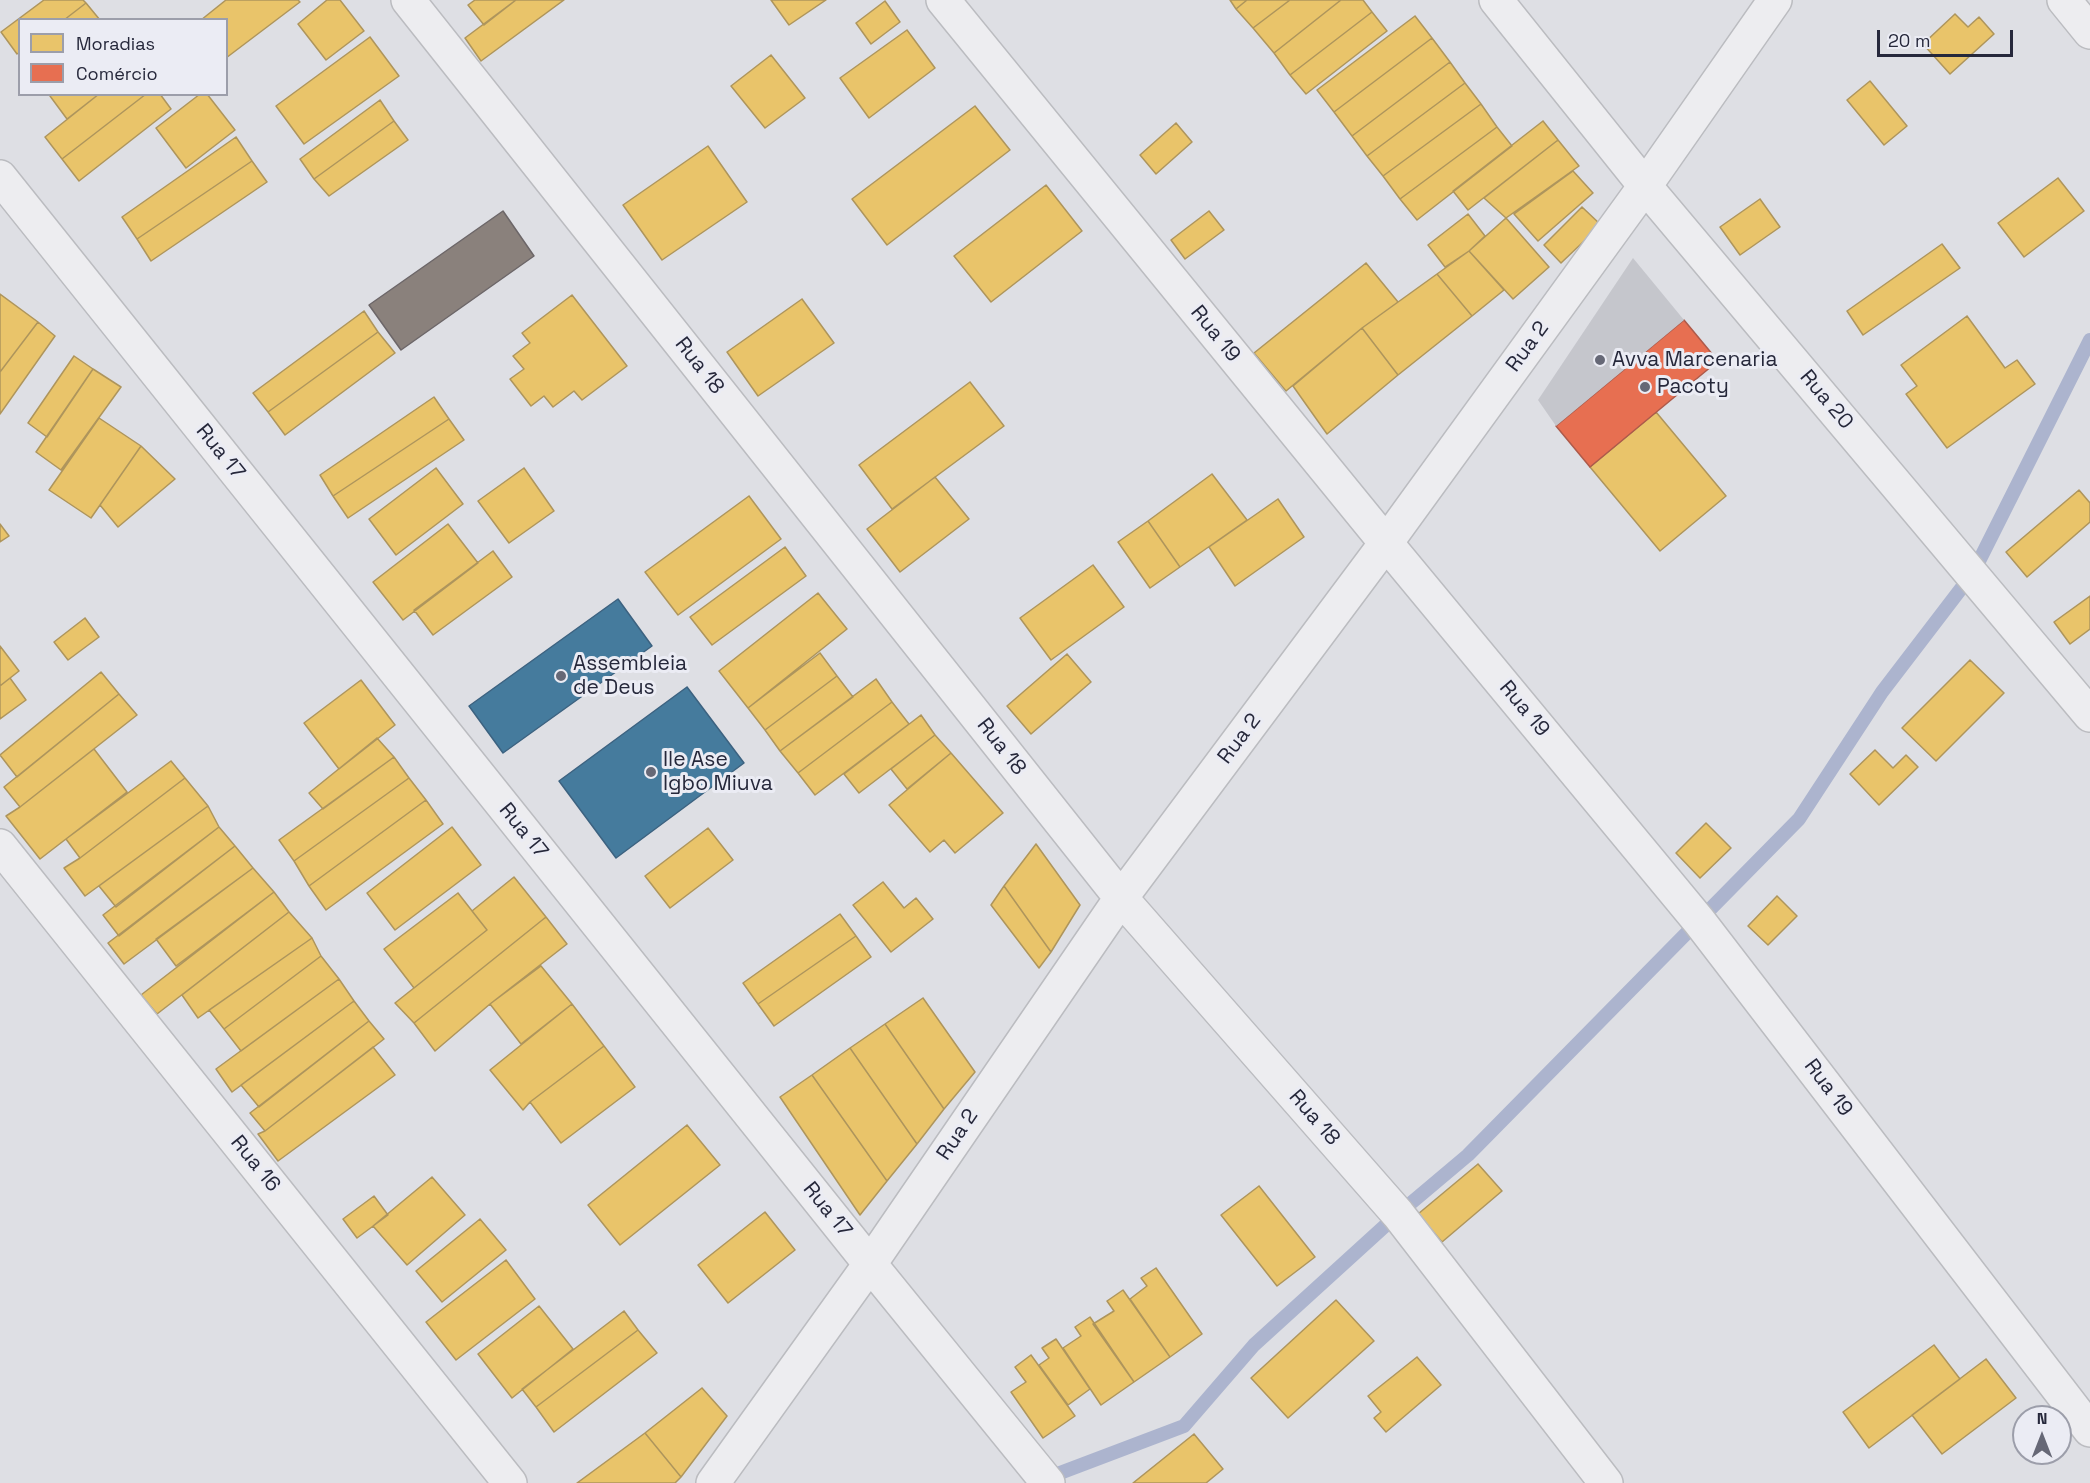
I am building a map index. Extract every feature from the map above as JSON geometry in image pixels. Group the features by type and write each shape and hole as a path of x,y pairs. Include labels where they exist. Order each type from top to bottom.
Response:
{"street":[{"name":"Rua 18","path":"408,0 1121,898 1398,1214 1606,1483"},
{"name":"Rua 19","path":"943,0 1386,543 1699,921 2090,1430"},
{"name":"Rua 20","path":"1496,0 1646,186 2090,715"},
{"name":"Rua 2","path":"713,1483 870,1264 1121,898 1386,543 1646,186 1775,0"},
{"path":"2064,0 2090,32"},
{"name":"Rua 17","path":"0,177 1048,1483"},
{"name":"Rua 16","path":"0,846 510,1483"}],"building: Moradias":[{"path":"44,0 83,0 86,3 67,18 20,18"},
{"path":"226,0 298,0 300,2 228,56 228,18 204,18"},
{"path":"327,0 340,0 364,31 326,60 298,24"},
{"path":"475,0 516,0 484,25 468,5"},
{"path":"516,0 564,0 481,61 465,38"},
{"path":"771,0 826,0 789,25"},
{"path":"1230,0 1247,0 1236,9"},
{"path":"1247,0 1290,0 1253,28 1236,9"},
{"path":"1290,0 1341,0 1274,53 1253,28"},
{"path":"1341,0 1363,0 1372,12 1290,75 1274,53"},
{"path":"885,1 900,22 871,44 856,23"},
{"path":"86,3 98,18 67,18"},
{"path":"1372,12 1387,31 1306,94 1290,75"},
{"path":"1955,14 1968,27 1979,17 1994,34 1950,74 1923,44"},
{"path":"1415,16 1432,38 1334,112 1317,90"},
{"path":"18,19 18,53 17,54 1,32"},
{"path":"907,30 935,68 869,118 840,78"},
{"path":"370,37 399,76 304,144 276,106"},
{"path":"1432,38 1450,62 1352,136 1334,112"},
{"path":"771,55 805,98 765,128 731,86"},
{"path":"1450,62 1465,83 1367,156 1352,136"},
{"path":"1870,81 1907,126 1884,145 1847,100"},
{"path":"1465,83 1481,104 1383,176 1367,156"},
{"path":"50,96 96,96 67,119"},
{"path":"96,96 143,96 62,159 45,137"},
{"path":"143,96 161,96 171,109 79,181 62,159"},
{"path":"197,96 209,96 235,130 186,168 156,128"},
{"path":"380,100 394,121 314,179 300,159"},
{"path":"1481,104 1497,127 1400,199 1383,176"},
{"path":"975,106 1010,150 887,245 852,199"},
{"path":"394,121 408,140 329,196 314,179"},
{"path":"1543,121 1558,140 1468,210 1453,191"},
{"path":"1176,123 1192,142 1156,174 1140,155"},
{"path":"1497,127 1512,146 1417,220 1400,199"},
{"path":"236,137 252,161 137,239 122,217"},
{"path":"1558,140 1579,166 1506,218 1484,198"},
{"path":"708,146 747,202 662,260 623,205"},
{"path":"252,161 267,182 151,261 137,239"},
{"path":"1573,171 1593,193 1538,241 1514,214"},
{"path":"2058,178 2084,211 2024,257 1998,223"},
{"path":"1046,185 1082,231 991,302 954,256"},
{"path":"1760,199 1780,227 1740,255 1720,227"},
{"path":"1582,207 1601,225 1561,263 1544,245"},
{"path":"1209,211 1224,230 1185,259 1171,240"},
{"path":"1468,214 1485,236 1469,251 1445,267 1428,245"},
{"path":"1506,218 1549,267 1513,299 1469,251"},
{"path":"1942,244 1960,268 1863,335 1847,311"},
{"path":"1469,251 1504,290 1472,316 1437,274"},
{"path":"1366,263 1398,302 1362,328 1286,391 1254,353"},
{"path":"1437,274 1472,316 1398,375 1362,328"},
{"path":"0,294 38,322 0,372"},
{"path":"572,295 627,366 582,400 574,391 553,407 544,396 531,406 510,379 524,369 513,356 530,343 522,333"},
{"path":"802,299 834,343 758,396 727,352"},
{"path":"364,311 378,332 268,412 253,393"},
{"path":"1967,316 2005,368 2017,360 2035,384 1947,448 1906,394 1917,386 1901,365"},
{"path":"38,322 55,336 0,414 0,372"},
{"path":"1362,328 1398,375 1327,434 1293,386"},
{"path":"378,332 395,353 285,435 268,412"},
{"path":"74,356 93,369 47,437 28,423"},
{"path":"93,369 121,387 61,470 36,452"},
{"path":"970,382 1004,426 892,509 859,465"},
{"path":"434,397 449,419 333,496 320,475"},
{"path":"1656,412 1726,496 1660,551 1590,467"},
{"path":"99,418 141,446 91,518 49,490"},
{"path":"449,419 464,440 348,518 333,496"},
{"path":"141,446 175,479 118,527 100,505"},
{"path":"436,468 463,504 396,555 369,519"},
{"path":"524,468 554,511 509,543 478,501"},
{"path":"1212,474 1247,520 1180,567 1148,521"},
{"path":"935,477 969,519 900,572 867,529"},
{"path":"2079,490 2090,503 2090,522 2027,577 2006,552"},
{"path":"749,496 781,539 678,615 645,572"},
{"path":"1278,499 1304,537 1235,586 1209,547"},
{"path":"1148,521 1180,567 1150,588 1118,542"},
{"path":"0,524 9,536 0,542"},
{"path":"448,524 478,563 403,620 373,582"},
{"path":"785,547 806,576 712,645 690,617"},
{"path":"493,551 512,577 433,635 414,610"},
{"path":"1093,565 1124,607 1051,660 1020,618"},
{"path":"818,593 847,629 748,708 719,671"},
{"path":"2090,596 2090,629 2070,644 2054,622"},
{"path":"85,618 99,637 68,660 54,642"},
{"path":"0,646 19,671 0,686"},
{"path":"820,653 837,676 765,730 748,708"},
{"path":"1067,654 1091,682 1031,734 1007,706"},
{"path":"1970,660 2004,693 1936,761 1902,728"},
{"path":"101,672 119,694 17,777 0,755"},
{"path":"837,676 853,697 780,751 765,730"},
{"path":"10,678 26,700 0,719 0,686"},
{"path":"876,679 892,702 798,773 780,751"},
{"path":"361,680 395,725 339,769 304,723"},
{"path":"119,694 137,715 20,807 4,787"},
{"path":"892,702 909,724 815,795 798,773"},
{"path":"921,715 935,735 859,793 844,774"},
{"path":"935,735 951,753 907,789 891,769"},
{"path":"377,738 394,757 323,809 309,793"},
{"path":"94,749 127,792 40,859 6,816"},
{"path":"1875,750 1893,768 1906,755 1918,767 1879,805 1850,774"},
{"path":"951,753 1003,813 955,853 944,840 930,852 889,805"},
{"path":"394,757 409,778 294,861 279,840"},
{"path":"171,761 185,778 80,858 66,839"},
{"path":"185,778 208,806 85,896 64,868"},
{"path":"409,778 426,800 309,886 294,861"},
{"path":"426,800 443,824 326,910 309,886"},
{"path":"208,806 219,827 116,907 99,886"},
{"path":"1706,823 1731,848 1700,878 1676,853"},
{"path":"219,827 235,846 119,936 103,915"},
{"path":"452,827 481,865 395,930 367,893"},
{"path":"708,828 733,860 670,908 645,876"},
{"path":"1036,844 1080,905 1051,952 1004,886"},
{"path":"235,846 253,868 124,964 108,943"},
{"path":"253,868 274,892 176,966 156,939"},
{"path":"514,877 546,917 414,1023 395,1003 487,930 472,911"},
{"path":"883,882 904,908 916,898 933,919 891,952 853,905"},
{"path":"1004,886 1051,952 1039,968 991,905"},
{"path":"274,892 289,912 157,1014 141,995"},
{"path":"458,893 487,930 414,988 384,949"},
{"path":"1777,896 1797,916 1768,945 1748,926"},
{"path":"289,912 312,938 198,1018 182,995"},
{"path":"840,914 856,936 758,1004 743,983"},
{"path":"546,917 567,944 490,1004 435,1051 414,1023"},
{"path":"856,936 871,957 774,1026 758,1004"},
{"path":"312,938 321,956 224,1029 209,1010"},
{"path":"321,956 339,979 241,1051 224,1029"},
{"path":"541,966 572,1004 521,1044 490,1004"},
{"path":"339,979 354,1001 232,1092 216,1069"},
{"path":"923,998 975,1072 944,1109 885,1024"},
{"path":"354,1001 369,1021 259,1107 241,1085"},
{"path":"572,1004 604,1046 530,1102 523,1110 490,1070"},
{"path":"369,1021 384,1039 265,1131 250,1113"},
{"path":"885,1024 944,1109 917,1144 850,1048"},
{"path":"604,1046 635,1087 561,1143 530,1102"},
{"path":"373,1047 395,1075 278,1161 258,1134 265,1131"},
{"path":"850,1048 917,1144 887,1181 812,1075"},
{"path":"812,1075 887,1181 860,1215 780,1097"},
{"path":"687,1125 720,1165 620,1245 588,1205"},
{"path":"1478,1164 1502,1191 1442,1242 1418,1214"},
{"path":"432,1177 465,1215 407,1265 373,1226"},
{"path":"1259,1186 1315,1257 1277,1286 1221,1215"},
{"path":"374,1196 388,1215 357,1238 343,1219"},
{"path":"765,1212 795,1250 728,1303 698,1265"},
{"path":"480,1219 506,1250 442,1302 416,1271"},
{"path":"506,1260 535,1299 456,1360 426,1322"},
{"path":"1156,1268 1202,1334 1170,1357 1130,1299 1147,1286 1141,1278"},
{"path":"1123,1290 1170,1357 1134,1382 1093,1324 1114,1311 1107,1301"},
{"path":"1336,1300 1374,1341 1288,1418 1251,1378"},
{"path":"539,1306 573,1349 512,1398 478,1354"},
{"path":"624,1311 638,1330 536,1407 522,1389"},
{"path":"1090,1317 1134,1382 1101,1405 1063,1348 1081,1336 1075,1327"},
{"path":"638,1330 657,1353 554,1432 536,1407"},
{"path":"1056,1339 1090,1389 1068,1405 1039,1365 1049,1358 1042,1348"},
{"path":"1934,1345 1960,1379 1869,1448 1843,1412"},
{"path":"1031,1355 1075,1416 1043,1438 1011,1392 1026,1382 1015,1367"},
{"path":"1417,1357 1441,1385 1386,1432 1374,1418 1381,1412 1368,1396"},
{"path":"1986,1359 2016,1398 1942,1454 1912,1415"},
{"path":"702,1388 727,1416 681,1477 645,1433"},
{"path":"645,1433 681,1477 675,1483 577,1483"},
{"path":"1194,1434 1223,1469 1206,1483 1133,1483"}],"building: Comércio":[{"name":"Pacoty","path":"1684,320 1718,361 1590,467 1556,426"}],"building: Público":[{"name":"Assembleia de Deus","path":"618,599 652,646 503,753 469,706"},
{"name":"Ile Ase Igbo Miuva","path":"687,687 744,763 616,858 559,781"}],"building: Indústria":[{"path":"503,211 534,256 401,350 369,305"}],"building: Outros":[{"name":"Avva Marcenaria","path":"1633,258 1684,320 1556,426 1538,400"}],"waterway":[{"path":"1044,1479 1184,1426 1254,1345 1398,1214 1468,1155 1799,819 1882,692 1973,573 2090,340"}],"place":[{"name":"Avva Marcenaria","path":"1600,360"},
{"name":"Pacoty","path":"1645,387"},
{"name":"Assembleia de Deus","path":"561,676"},
{"name":"Ile Ase Igbo Miuva","path":"651,772"}]}
